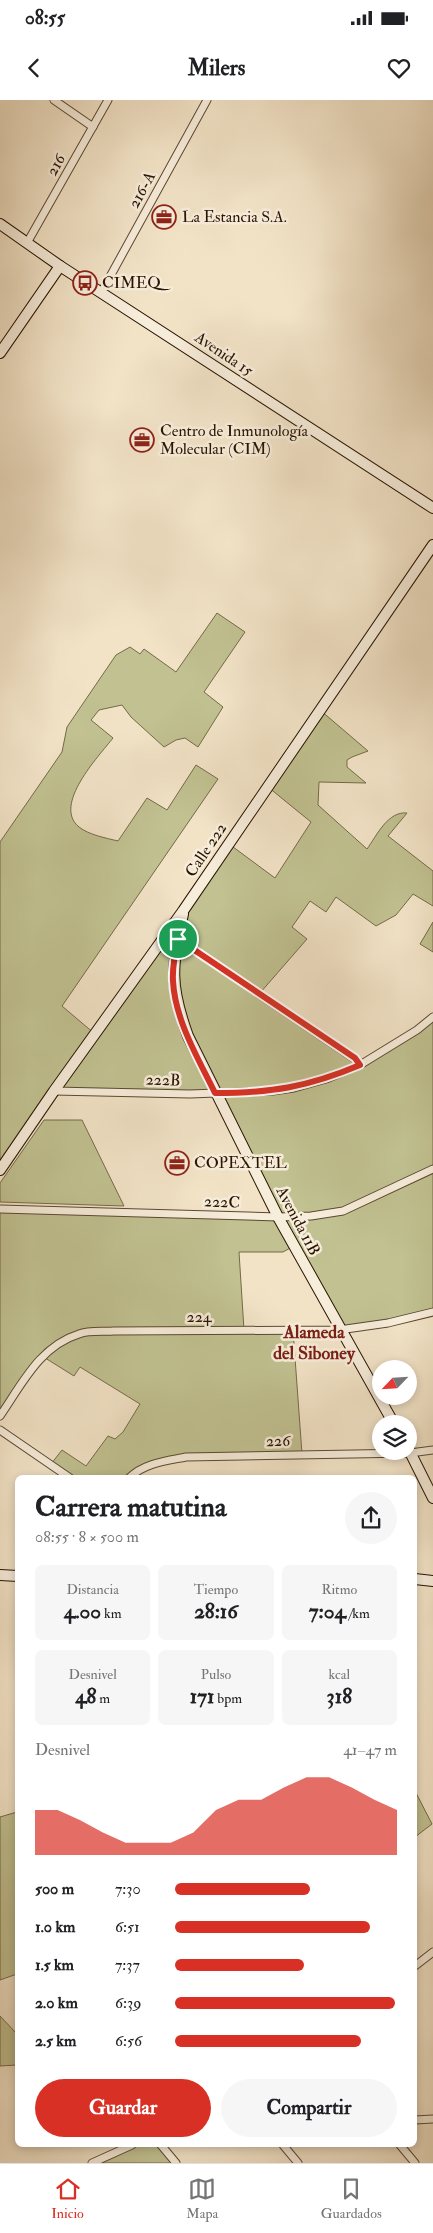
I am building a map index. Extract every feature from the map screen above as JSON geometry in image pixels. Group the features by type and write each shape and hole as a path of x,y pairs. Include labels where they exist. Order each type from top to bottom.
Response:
{"street":[{"path":"54,100 93,127"},
{"name":"216","path":"28,243 108,100"},
{"name":"216-A","path":"101,292 207,100"},
{"name":"Avenida 15","path":"0,224 60,266 433,508"},
{"path":"0,354 60,266"},
{"name":"Calle 222","path":"0,1170 183,911 433,545"},
{"name":"Avenida 11B","path":"183,911 174,961 173,982 178,1010 188,1036 278,1217 389,1415"},
{"path":"178,939 355,1058 360,1065"},
{"name":"222B","path":"54,1091 190,1094 272,1091 294,1088 326,1079 360,1065 409,1036 433,1017"},
{"name":"222C","path":"0,1209 278,1217 311,1216 343,1211 433,1169"},
{"name":"224","path":"0,1416 42,1355 53,1346 80,1333 114,1331 340,1330 388,1323 433,1312"},
{"path":"0,1430 66,1475"},
{"name":"226","path":"417,1451 433,1450"},
{"name":"226","path":"133,1475 142,1468 154,1463 186,1457 372,1452"},
{"path":"414,1460 433,1498"},
{"path":"0,1576 15,1576"},
{"path":"417,1578 433,1579"},
{"path":"417,1964 433,1952"},
{"path":"417,2120 433,2119"},
{"path":"92,2163 128,2147"},
{"path":"163,2147 176,2163"},
{"path":"285,2147 298,2163"},
{"path":"402,2147 415,2163"}],"green space":[{"path":"217,613 245,632 204,692 223,707 198,747 185,738 176,740 164,747 131,717 122,705 99,710 91,720 113,738 89,768 74,794 71,806 72,818 79,827 88,832 118,841 147,798 167,810 196,765 218,779 62,1006 95,1034 229,844 275,878 311,822 268,787 320,710 368,751 347,760 347,767 366,783 319,782 318,805 367,849 389,820 400,813 407,813 388,836 433,871 433,906 413,894 396,915 376,926 336,897 326,912 310,901 292,927 307,939 260,993 360,1064 433,1017 433,1312 339,1330 294,1246 283,1252 239,1252 244,1330 293,1330 302,1454 186,1457 154,1463 137,1475 67,1475 51,1464 62,1450 86,1466 108,1436 115,1439 123,1432 140,1404 80,1367 74,1376 42,1356 0,1415 0,1209 277,1217 215,1093 54,1091 0,1170 0,842 62,752 67,727 116,655 130,647 140,654 144,649 176,672"},
{"path":"433,922 433,952 420,944"},
{"path":"44,1120 82,1120 124,1206 0,1202 0,1183"},
{"path":"417,1795 432,1824 417,1835"},
{"path":"15,1813 15,1975 0,1980 0,1817"},
{"path":"0,2016 15,2032 15,2065 0,2066"},
{"path":"128,2147 163,2147 176,2163 92,2163"}],"place":[{"name":"La Estancia S.A.","path":"164,217"},
{"name":"CIMEQ","path":"85,283"},
{"name":"Centro de Inmunología Molecular (CIM)","path":"142,440"},
{"name":"COPEXTEL","path":"177,1163"}],"district":[{"name":"Alameda del Siboney","path":"314,1342"}],"route":[{"path":"178,939 355,1058 360,1065 326,1079 294,1088 272,1091 215,1093 178,1010 173,982 178,939"}]}
